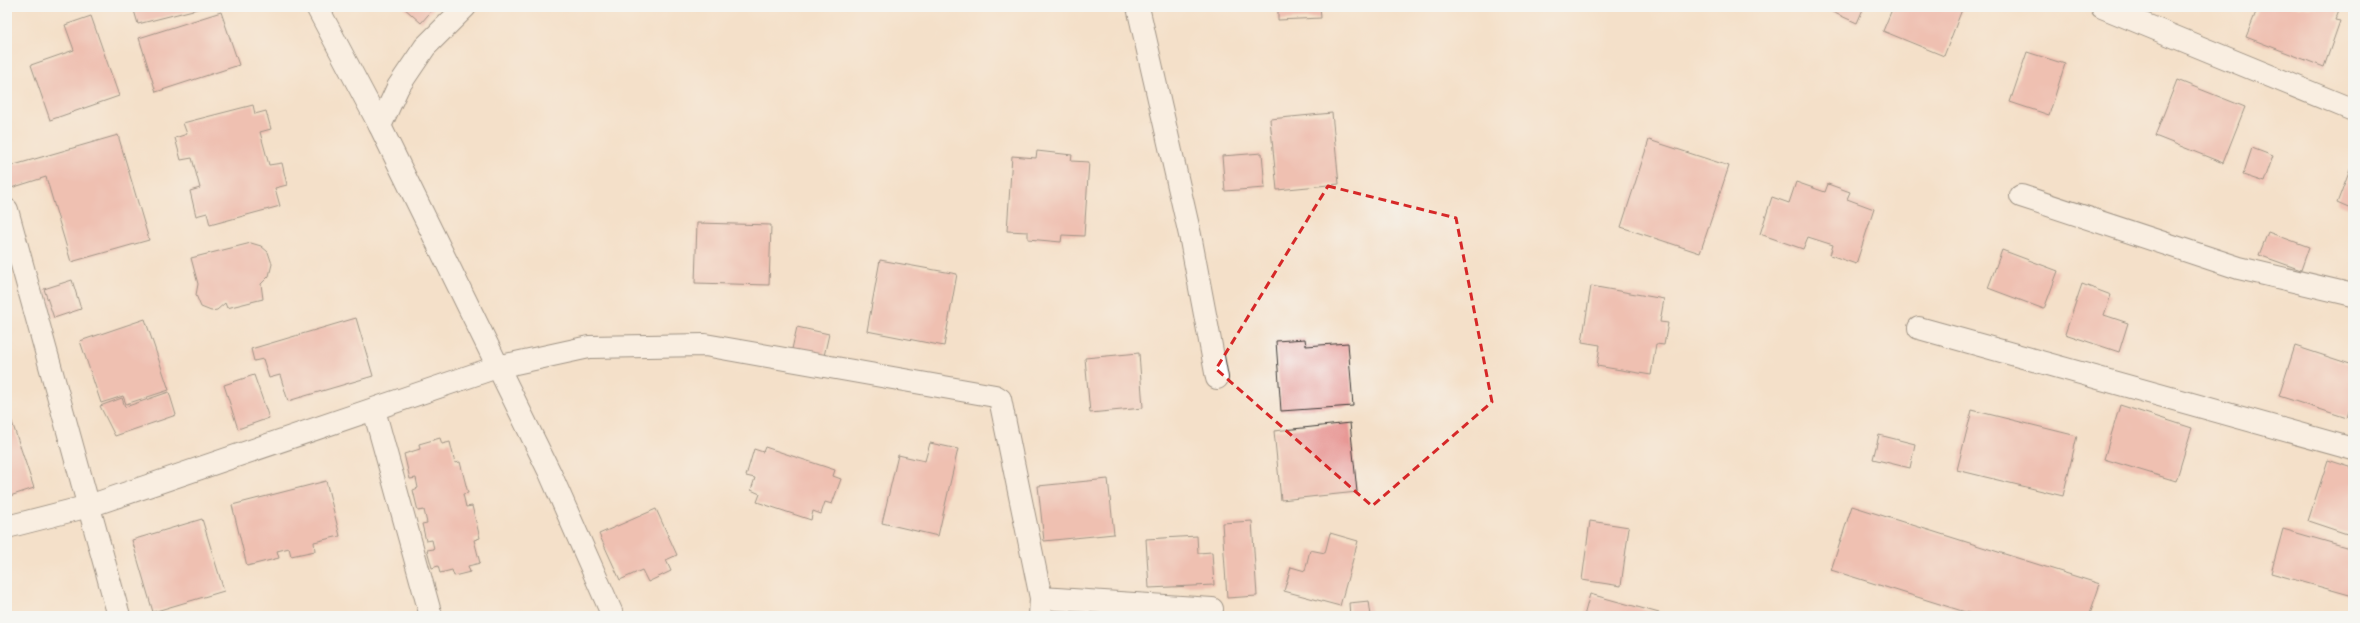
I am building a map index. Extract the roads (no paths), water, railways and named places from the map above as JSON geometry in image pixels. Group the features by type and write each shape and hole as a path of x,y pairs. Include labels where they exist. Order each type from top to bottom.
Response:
{"street":[{"path":"317,7 380,126 497,367 550,472 613,616"},
{"path":"380,126 398,87 425,48 465,7"},
{"path":"1138,7 1190,235 1217,378"},
{"path":"2102,7 2353,110"},
{"path":"2021,196 2239,268 2353,295"},
{"path":"7,210 120,616"},
{"path":"1919,328 2353,449"},
{"path":"7,527 89,506 497,367 589,347 705,345 995,396 1000,399 1003,407 1040,607 1212,609"},
{"path":"374,410 431,616"}]}
